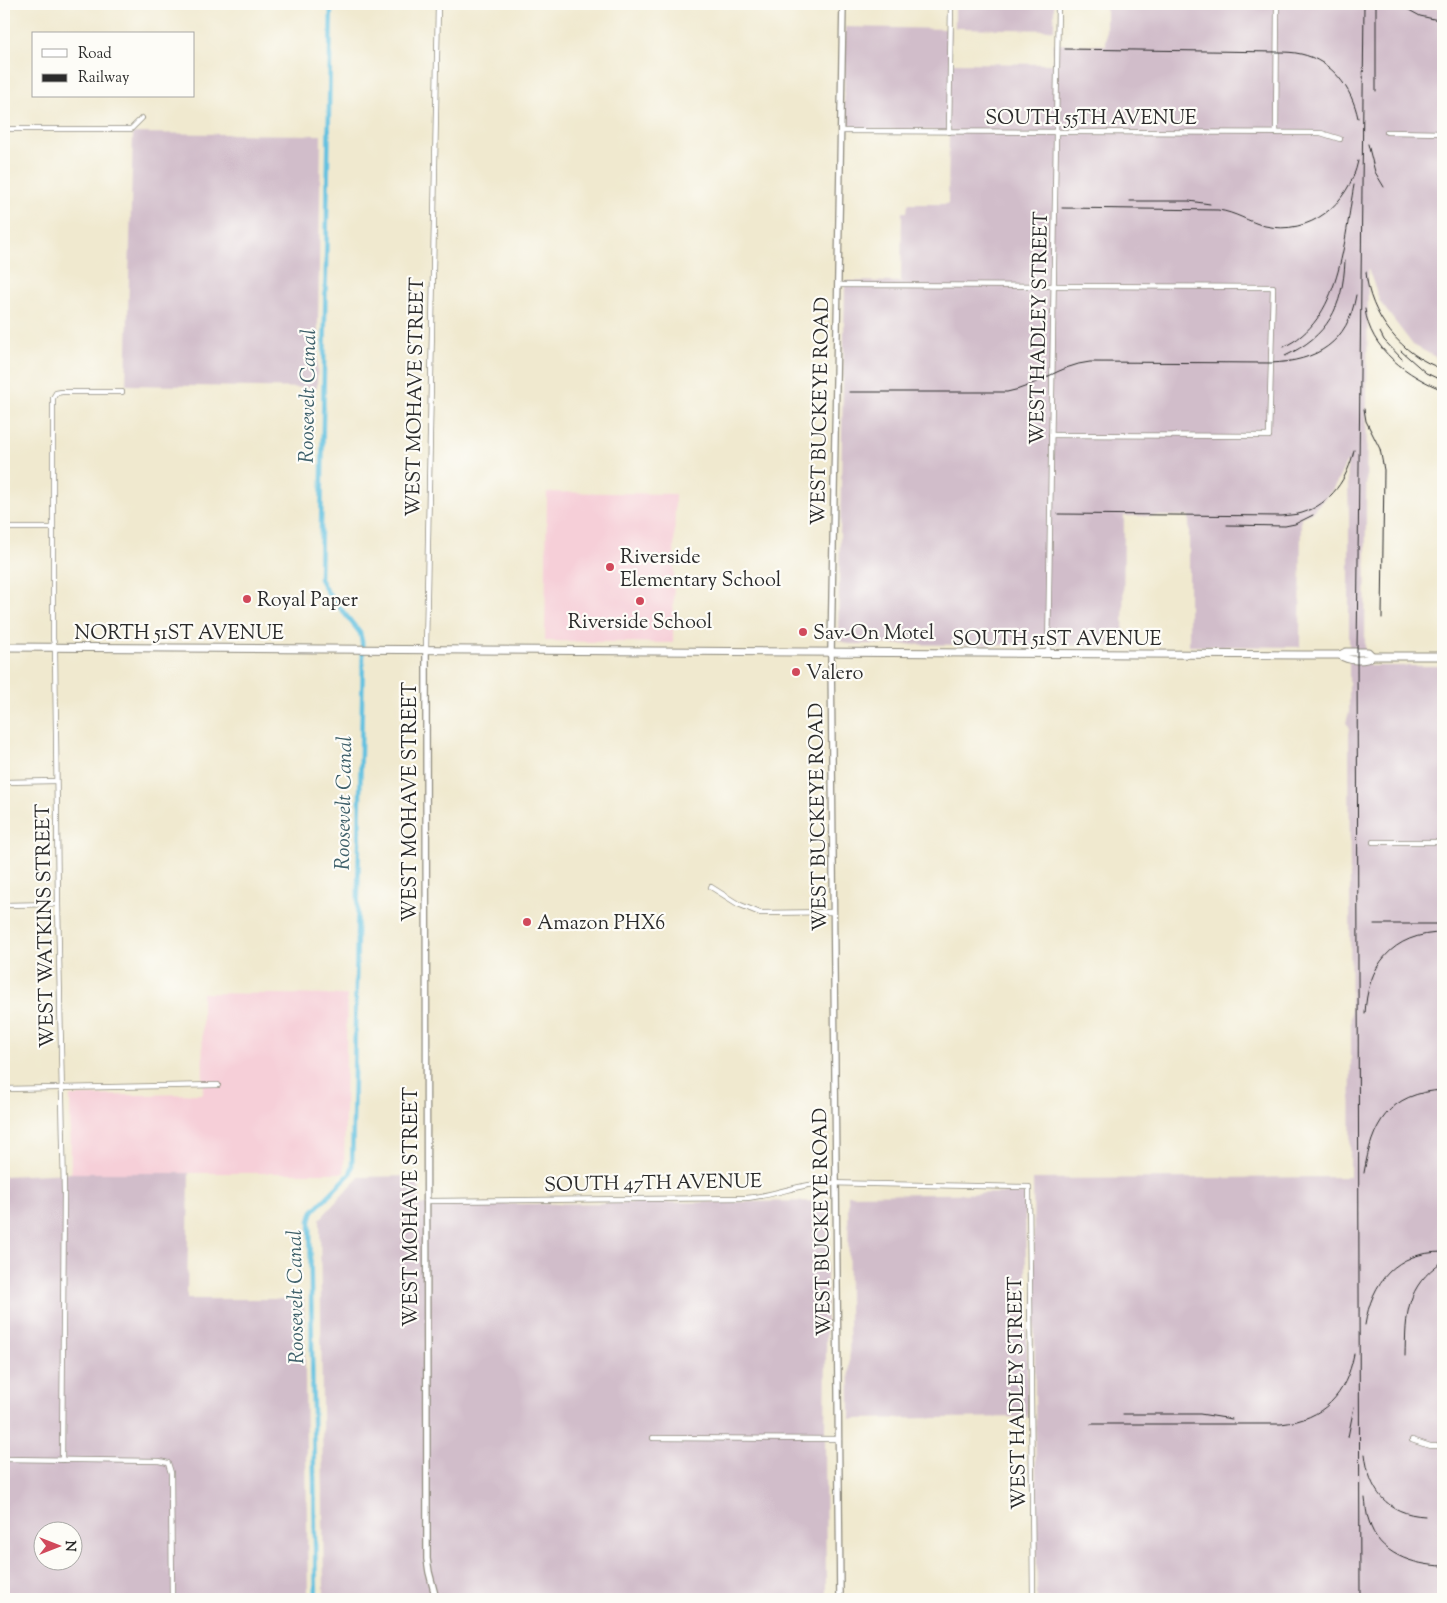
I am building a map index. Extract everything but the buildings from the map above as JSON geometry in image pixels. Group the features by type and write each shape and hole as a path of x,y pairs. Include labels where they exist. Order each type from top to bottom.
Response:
{"main road":[{"name":"WEST BUCKEYE ROAD","path":"840,1599 831,652 843,4"},
{"name":"NORTH 51ST AVENUE","path":"4,647 355,650"},
{"name":"SOUTH 51ST AVENUE","path":"355,650 1340,655 1346,652 1368,652 1372,656 1443,656"},
{"name":"WEST MOHAVE STREET","path":"426,650 427,1559 436,1599"}],"street":[{"name":"WEST MOHAVE STREET","path":"426,650 438,4"},
{"path":"949,132 951,4"},
{"name":"WEST HADLEY STREET","path":"1048,654 1058,4"},
{"path":"1276,133 1277,4"},
{"path":"4,129 131,129 142,118"},
{"name":"SOUTH 55TH AVENUE","path":"841,131 1276,133 1321,134 1340,139"},
{"path":"1388,132 1443,133"},
{"path":"838,285 1273,287 1269,436 1051,435"},
{"name":"WEST WATKINS STREET","path":"62,1460 64,1193 54,639 53,398 56,393 62,392 122,392"},
{"path":"4,528 53,528"},
{"path":"4,782 56,781"},
{"path":"1373,842 1443,842"},
{"path":"711,887 738,904 760,913 834,912"},
{"path":"4,905 58,904"},
{"path":"4,1089 218,1084"},
{"name":"SOUTH 47TH AVENUE","path":"426,1200 746,1198 766,1196 807,1184 837,1183 1029,1187"},
{"name":"WEST HADLEY STREET","path":"1029,1187 1033,1599"},
{"path":"653,1438 839,1438"},
{"path":"1412,1440 1430,1446 1443,1446"},
{"path":"4,1460 159,1460 168,1464 171,1473 172,1599"}],"shaded area":[{"path":"955,4 1054,4 1054,30 955,28"},
{"path":"1106,4 1371,4 1371,8 1443,8 1443,361 1413,345 1380,302 1368,268 1365,663 1368,663 1369,666 1443,666 1443,1599 1037,1599 1033,1179 1350,1177 1349,726 1346,723 1349,712 1349,515 1347,461 1334,488 1311,513 1301,517 1300,647 1189,646 1189,516 1124,516 1123,646 848,644 838,640 845,281 901,282 902,212 907,212 908,204 948,204 949,131 844,129 845,27 950,29 950,63 1053,64 1053,44 1106,45"},
{"path":"133,133 321,135 317,388 126,385"},
{"name":"Riverside Elementary School","path":"547,492 675,494 673,643 545,641"},
{"path":"202,993 347,995 344,1173 71,1173 70,1096 203,1094"},
{"path":"71,1173 189,1173 187,1299 304,1299 308,1599 4,1599 4,1176"},
{"path":"419,1176 420,1205 828,1201 825,1433 826,1599 324,1599 320,1219 359,1177"},
{"path":"1025,1193 1028,1417 850,1419 848,1195"}],"waterway":[{"name":"Roosevelt Canal","path":"316,1599 310,1221 313,1211 350,1174 352,1168 363,658 360,633 326,590 320,579 331,4"}],"railway":[{"path":"1360,1599 1357,652 1364,4"},
{"path":"1376,4 1376,91"},
{"path":"1398,4 1420,16 1443,21"},
{"path":"1065,49 1292,52 1301,54 1322,63 1339,77 1351,96 1358,118"},
{"path":"1368,144 1375,172 1384,187"},
{"path":"1062,208 1218,210 1265,226 1282,228 1297,226 1312,221 1336,203 1346,191 1358,161"},
{"path":"1283,347 1302,335 1317,319 1328,299 1342,253 1354,185"},
{"path":"1130,201 1189,201 1210,204"},
{"path":"1285,356 1312,339 1330,318 1341,292 1345,261"},
{"path":"1366,272 1368,288 1381,318 1390,332 1414,354 1428,363 1443,369"},
{"path":"849,392 1007,392 1028,386 1068,367 1090,362 1271,363 1288,361 1316,353 1338,337 1346,326 1356,295"},
{"path":"1365,309 1368,324 1374,337 1393,360 1417,377 1443,390"},
{"path":"1380,332 1384,340 1402,359"},
{"path":"1401,351 1426,373 1443,381"},
{"path":"1364,409 1366,421 1380,449 1384,470 1382,618"},
{"path":"1058,514 1282,516 1300,514 1322,503 1337,489 1343,480 1354,450"},
{"path":"1227,525 1285,526 1295,524 1313,515"},
{"path":"1374,924 1443,924"},
{"path":"1365,1014 1371,981 1377,967 1386,955 1396,946 1410,939 1443,933"},
{"path":"1364,1173 1372,1140 1386,1114 1409,1097 1424,1092 1443,1090"},
{"path":"1365,1325 1368,1309 1374,1295 1380,1283 1389,1272 1400,1263 1412,1257 1426,1253 1443,1252"},
{"path":"1405,1356 1407,1314 1410,1302 1421,1281 1443,1261"},
{"path":"1091,1424 1281,1424 1296,1421 1309,1417 1321,1410 1339,1393 1345,1382 1354,1354"},
{"path":"1348,1437 1354,1407"},
{"path":"1123,1414 1200,1414 1232,1419"},
{"path":"1365,1454 1371,1479 1375,1489 1382,1498 1400,1511 1425,1516"},
{"path":"1365,1498 1367,1515 1374,1532 1380,1542 1388,1549 1398,1556 1409,1560 1443,1566"}],"place":[{"name":"Riverside Elementary School","path":"610,567"},
{"name":"Royal Paper","path":"247,599"},
{"name":"Riverside School","path":"640,601"},
{"name":"Sav-On Motel","path":"803,632"},
{"name":"Valero","path":"796,672"},
{"name":"Amazon PHX6","path":"527,922"}]}
